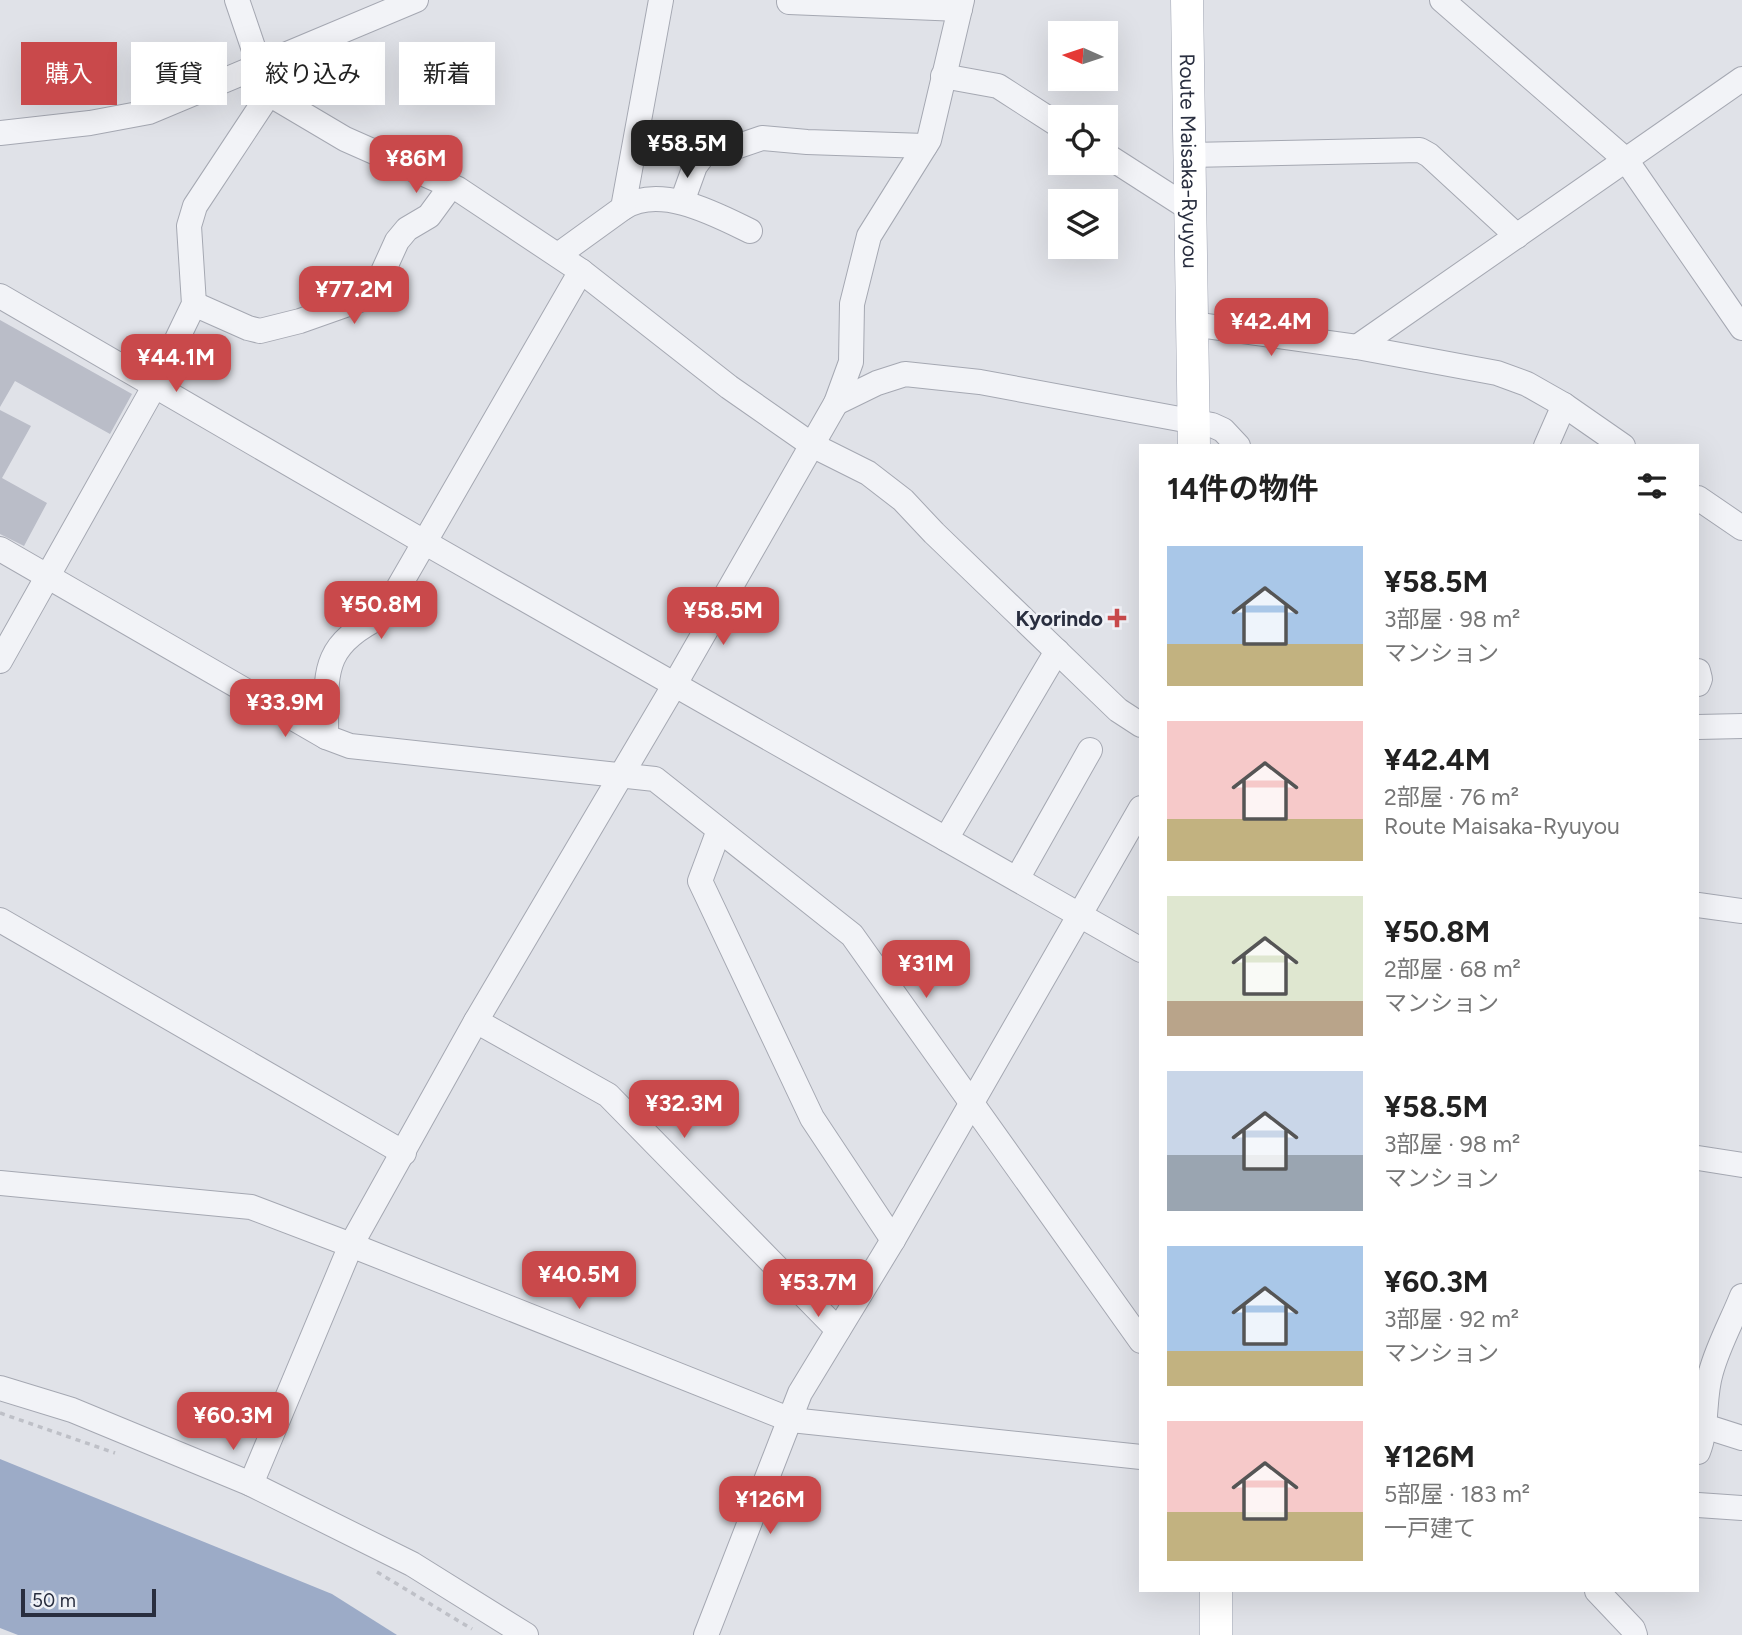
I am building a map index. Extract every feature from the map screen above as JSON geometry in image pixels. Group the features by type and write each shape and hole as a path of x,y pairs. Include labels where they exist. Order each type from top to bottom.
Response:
{"main road":[{"name":"Route Maisaka-Ryuyou","path":"1187,0 1194,435"},
{"path":"1216,1592 1216,1635"}],"street":[{"path":"237,0 251,42"},
{"path":"316,42 416,0"},
{"path":"623,208 661,0"},
{"path":"1442,0 1626,160 1742,328"},
{"path":"251,1484 351,1245 476,1021 675,684 836,403 851,362 852,304 869,236 929,140 961,4 789,2"},
{"path":"0,133 90,123 149,112 241,74"},
{"path":"943,76 998,86 1048,118"},
{"path":"1357,347 1742,79"},
{"path":"0,661 154,387 194,304 188,226 195,206 262,105"},
{"path":"288,105 345,139 451,186 581,271 729,387 812,445 868,473 903,499 934,533 1118,710 1139,724"},
{"path":"682,202 695,166 704,154 727,150 762,138 925,146"},
{"path":"1190,155 1420,150 1429,155 1517,236"},
{"path":"1118,163 1190,209"},
{"path":"194,304 260,331 300,321 368,297 377,285 397,241 407,229 429,216 451,186"},
{"path":"558,255 634,201 682,202 706,209 750,231"},
{"path":"326,737 330,661 345,639 360,626 382,616 581,271"},
{"path":"0,296 424,542 1139,949"},
{"path":"1192,324 1357,347 1497,373 1527,384 1564,405 1620,444"},
{"path":"836,403 877,383 905,374 980,382 1194,435 1212,425 1223,430 1236,444"},
{"path":"1547,444 1564,405"},
{"path":"1699,499 1742,528"},
{"path":"0,549 326,737 350,746 655,779 852,935 1139,1338"},
{"path":"946,839 1057,651"},
{"path":"1699,727 1742,726"},
{"path":"1017,879 1090,750"},
{"path":"706,1635 800,1393 893,1240 1139,811"},
{"path":"719,830 700,881 812,1118 893,1240"},
{"path":"1699,905 1742,911"},
{"path":"0,920 404,1153"},
{"path":"476,1021 608,1095 838,1330"},
{"path":"1699,1158 1742,1165"},
{"path":"0,1184 251,1207 791,1420 1139,1457"},
{"path":"1699,1450 1704,1438 1700,1426 1710,1373 1742,1296"},
{"path":"0,1388 72,1410 251,1484 412,1564 526,1635"},
{"path":"1700,1426 1742,1438"},
{"path":"1699,1505 1742,1508"},
{"path":"1598,1592 1633,1629 1635,1635"}],"path":[{"path":"0,1413 126,1456"},
{"path":"374,1571 472,1629"}],"water":[{"path":"0,1459 332,1594 397,1635 18,1635 0,1628"}],"building":[{"path":"0,320 132,394 110,434 15,381 0,407"},
{"path":"0,410 31,426 2,478 47,503 24,546 0,534"}],"place":[{"name":"Kyorindo","path":"1117,618"}]}
